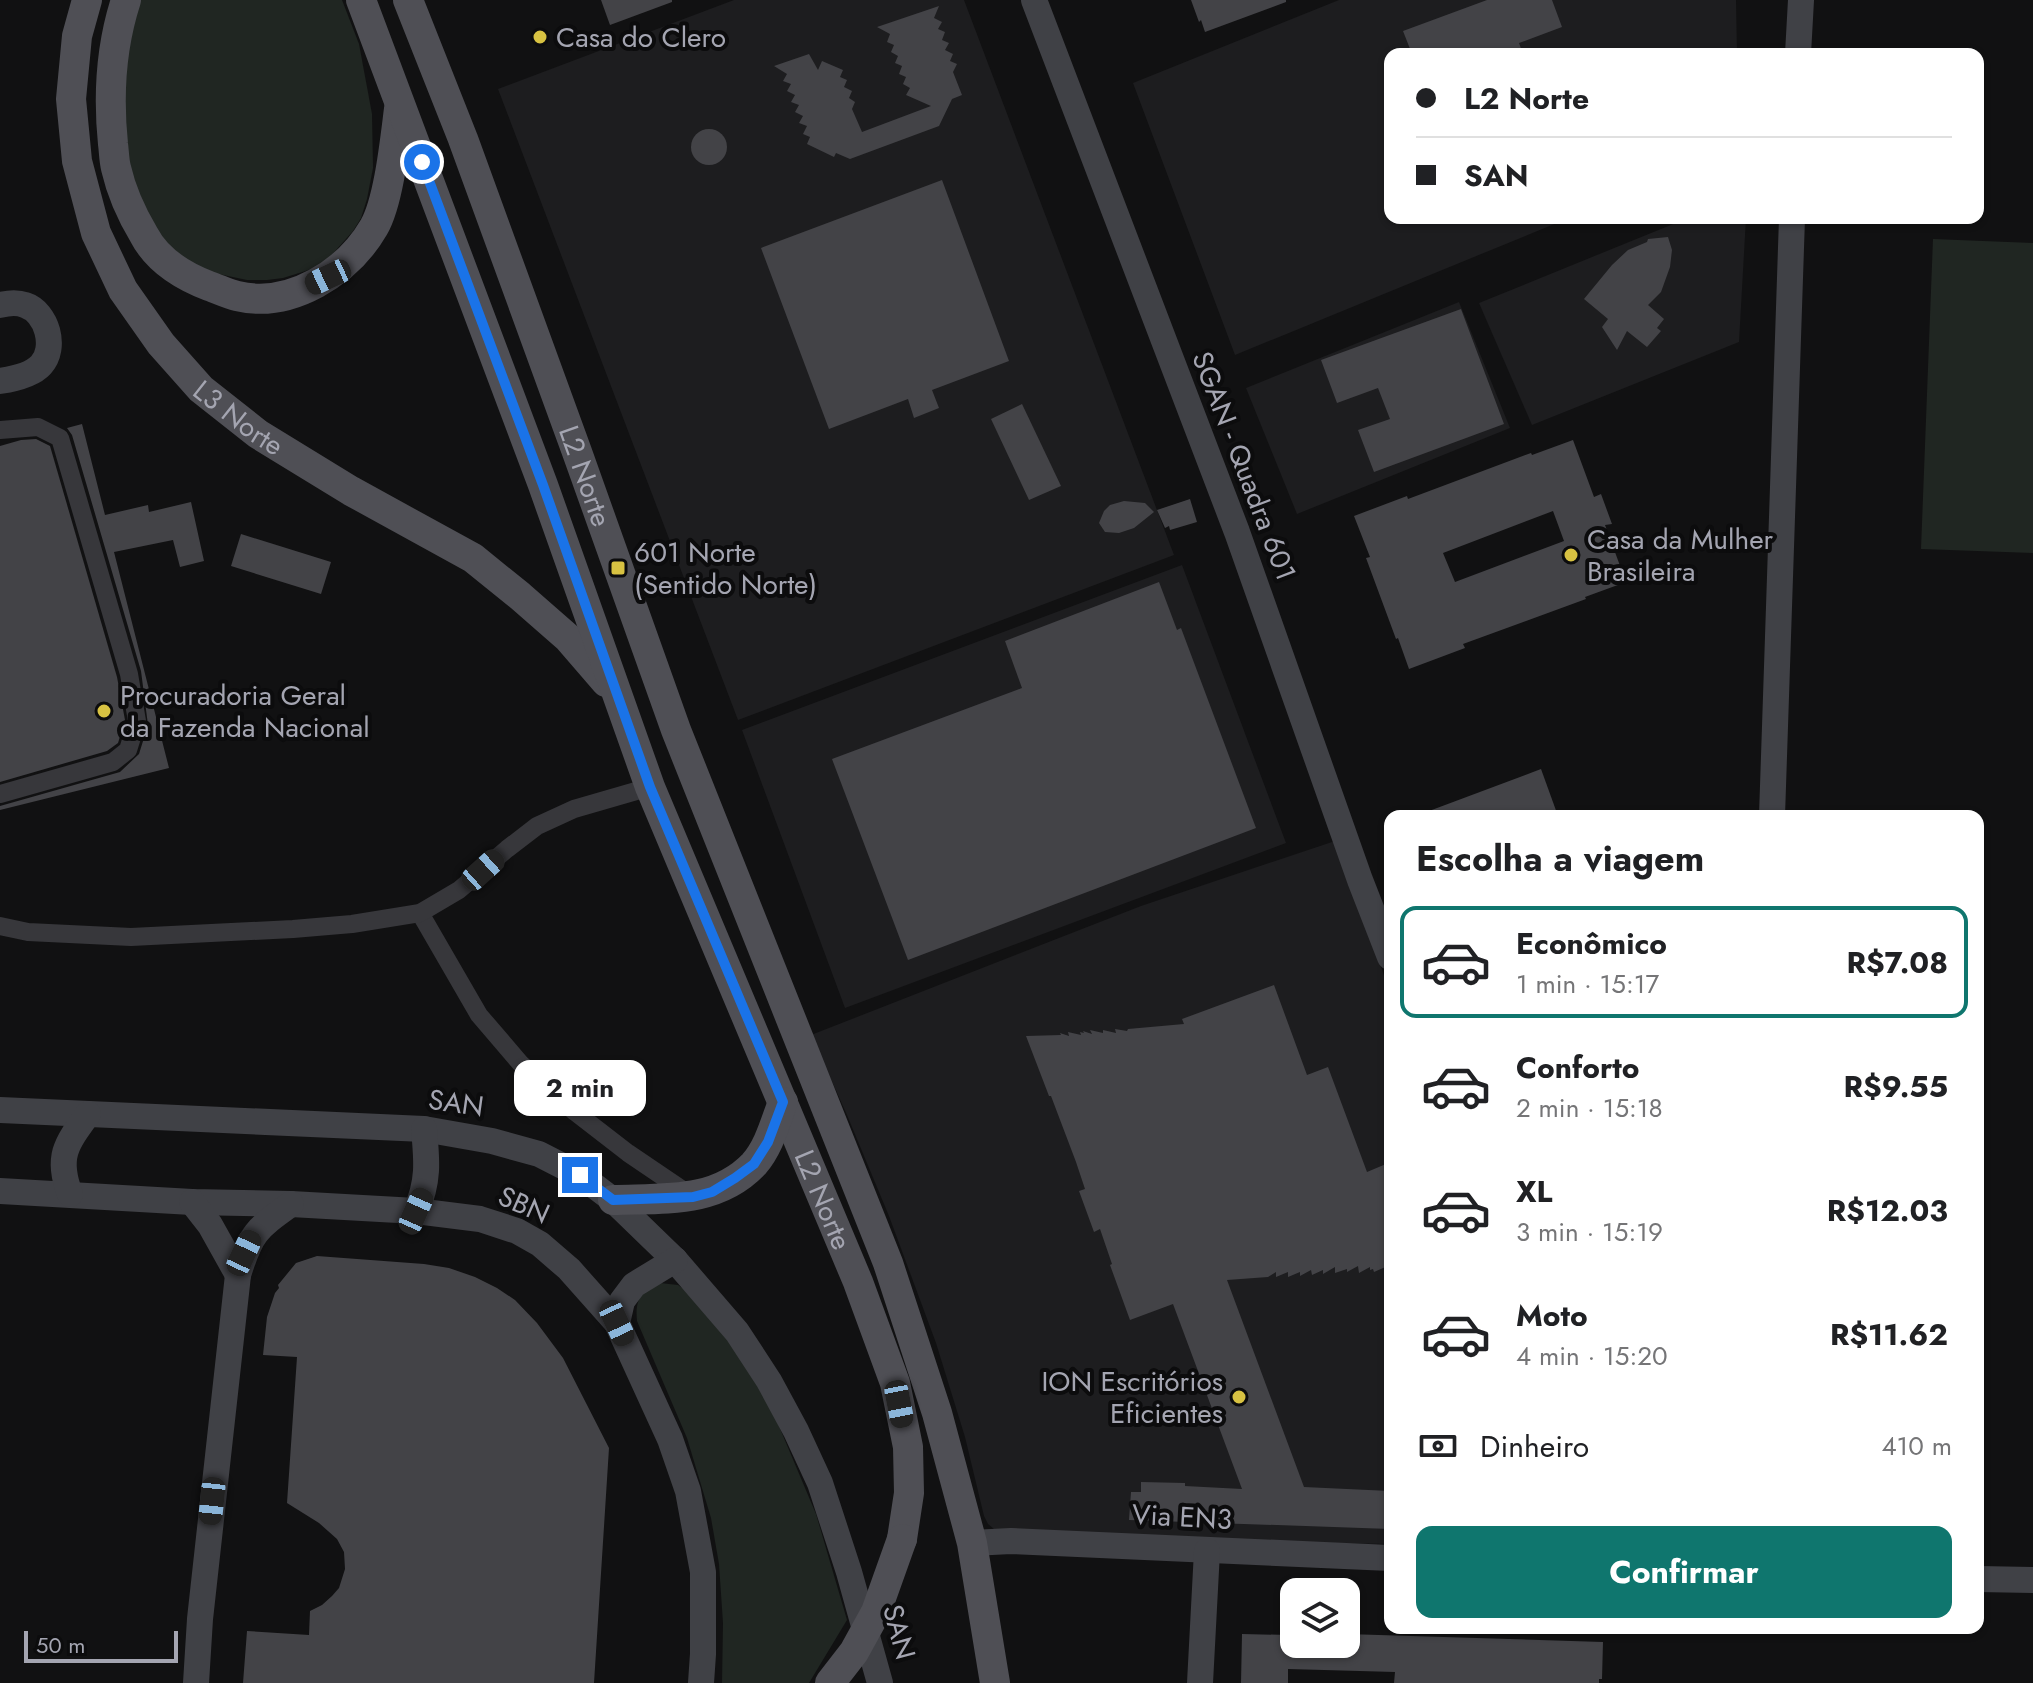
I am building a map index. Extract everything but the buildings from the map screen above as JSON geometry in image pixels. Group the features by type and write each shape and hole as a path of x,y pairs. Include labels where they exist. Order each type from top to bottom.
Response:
{"main road":[{"name":"L3 Norte","path":"87,0 77,36 71,99 77,161 96,233 123,290 161,344 201,389 258,434 351,491 473,558 568,638 619,696"},
{"path":"126,0 113,60 110,115 116,167 145,237 162,259 189,279 238,297 271,298 298,291 328,277 353,256 375,225 393,155 400,103"},
{"name":"L2 Norte","path":"361,0 543,485 650,787 858,1282 895,1383 908,1447 909,1493 902,1539 876,1612 854,1652 830,1683"},
{"name":"L2 Norte","path":"408,0 463,139 676,730 888,1263 937,1413 972,1543 995,1683"},
{"path":"425,0 463,139"},
{"path":"613,1200 693,1197 712,1192 754,1164 768,1142 783,1102"}],"street":[{"name":"SGAN - Quadra 601","path":"1034,0 1237,532 1384,942"},
{"path":"1798,48 1801,0"},
{"path":"1772,810 1792,224"},
{"path":"0,305 25,304 31,308 39,315 49,339 42,365 32,372 0,381"},
{"path":"0,430 38,427 60,438 129,674 137,721 128,750 113,762 0,794"},
{"path":"0,926 28,932 131,937 293,929 352,924 420,913 459,890 537,826 574,809 650,787"},
{"path":"420,913 479,1015 521,1064 585,1121 693,1197"},
{"name":"SAN","path":"0,1110 424,1129 492,1141 539,1154 580,1175 613,1200 675,1260 737,1332 769,1381 820,1483 880,1683"},
{"path":"70,1194 64,1178 67,1143 88,1114"},
{"path":"416,1211 427,1177 424,1129"},
{"name":"SBN","path":"0,1191 416,1211 480,1219 517,1231 540,1244 569,1269 617,1323 670,1439 688,1491 703,1572 701,1683"},
{"path":"192,1202 210,1225 238,1275"},
{"path":"196,1683 200,1619 238,1275 252,1236 291,1204"},
{"path":"617,1323 622,1301 634,1285 675,1260"},
{"name":"Via EN3","path":"972,1543 1011,1541 1384,1558"},
{"path":"1200,1683 1207,1551"},
{"path":"1984,1579 2033,1580"}],"shaded area":[{"path":"130,0 342,0 359,44 372,114 373,168 361,218 329,258 312,269 283,278 247,280 209,272 188,261 154,233 120,147"},
{"path":"734,0 964,0 1174,555 738,720 498,89"},
{"path":"1339,0 1736,0 1737,48 1384,48 1384,224 1554,224 1235,355 1133,83"},
{"path":"1673,224 1746,224 1739,342 1532,425 1479,303"},
{"path":"1933,239 2033,243 2033,553 1921,549"},
{"path":"1459,302 1510,428 1297,514 1246,388"},
{"path":"1182,565 1286,843 845,1008 742,730"},
{"path":"1338,840 1384,975 1384,1544 994,1529 984,1516 965,1437 936,1343 889,1216 811,1035 1141,906"},
{"path":"660,1283 678,1285 700,1301 746,1366 773,1412 816,1514 847,1620 809,1683 722,1683 723,1623 719,1564 711,1518 687,1438 637,1321 640,1298"}],"place":[{"name":"Casa do Clero","path":"540,37"},
{"name":"Casa da Mulher Brasileira","path":"1571,555"},
{"name":"601 Norte (Sentido Norte)","path":"618,568"},
{"name":"Procuradoria Geral da Fazenda Nacional","path":"104,711"},
{"name":"ION Escritórios Eficientes","path":"1239,1397"}],"route":[{"path":"422,162 543,485 650,787 783,1102 768,1142 754,1164 712,1192 693,1197 613,1200 580,1175"}]}
